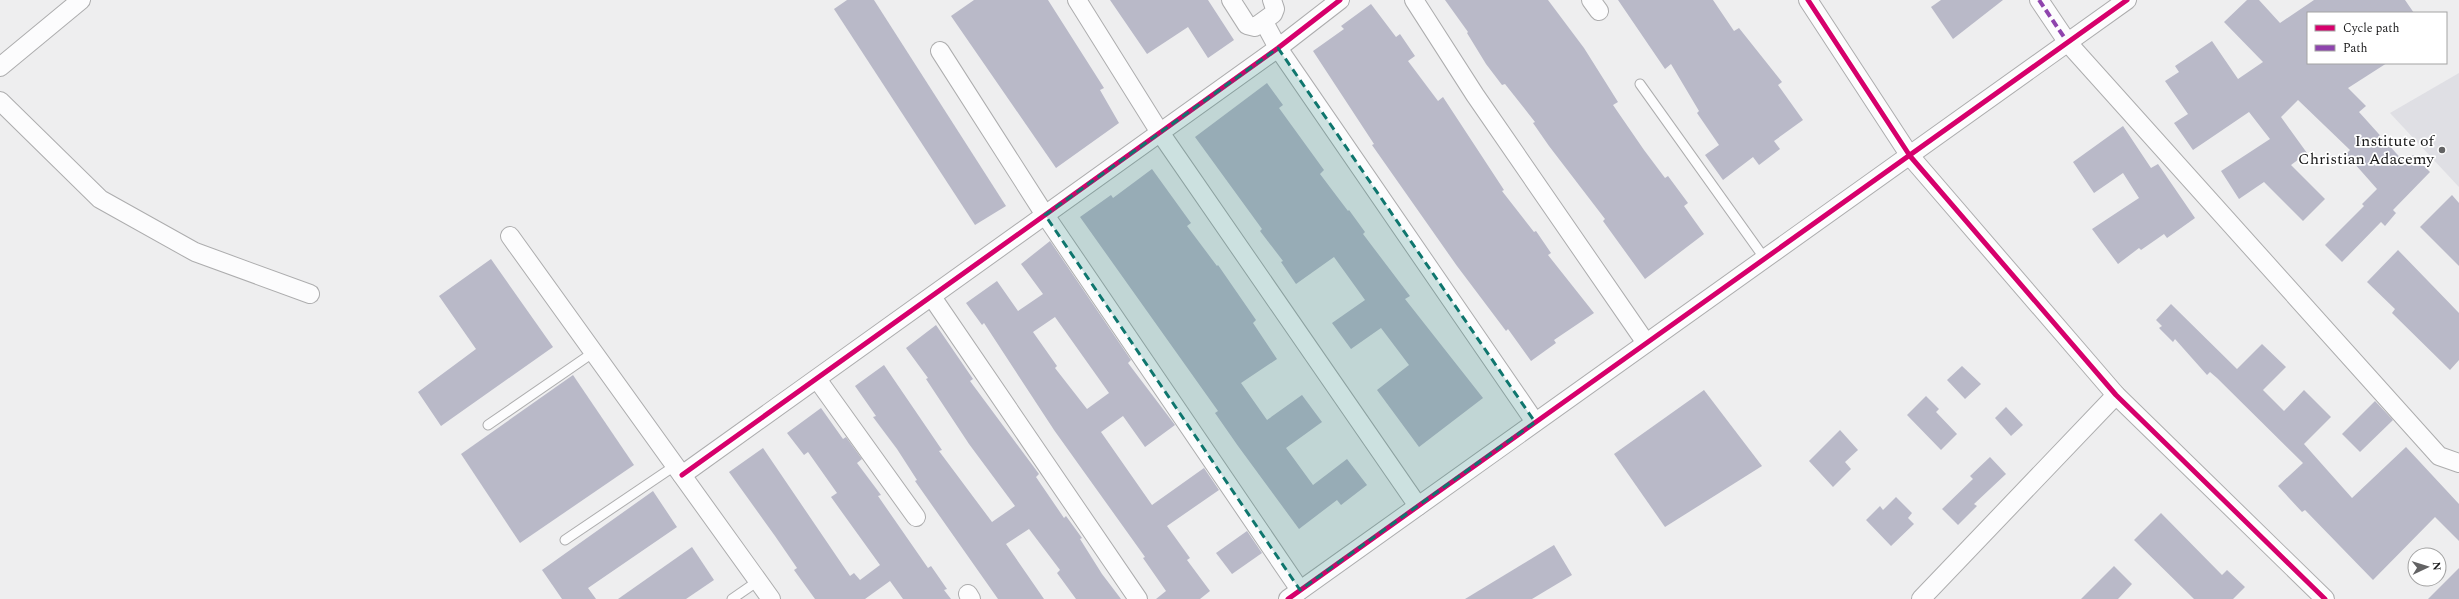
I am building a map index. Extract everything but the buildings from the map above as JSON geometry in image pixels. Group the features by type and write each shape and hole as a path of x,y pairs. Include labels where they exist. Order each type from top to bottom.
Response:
{"street":[{"path":"0,67 80,0"},
{"path":"1078,0 1159,131 1418,506"},
{"path":"1231,0 1247,25 1255,27 1264,22 1275,9 1272,0"},
{"path":"679,470 817,378 932,297 1159,131 1278,48 1340,0"},
{"path":"1414,0 1475,95 1646,343"},
{"path":"1808,0 1910,156 2116,395 2325,599"},
{"path":"2039,0 2068,42 2439,456 2459,463"},
{"path":"940,51 1045,215 1294,595 2127,0"},
{"path":"1264,22 1278,48 1535,422"},
{"path":"0,101 100,199 195,252 310,294"},
{"path":"510,236 771,599"},
{"path":"932,297 1138,599"},
{"path":"817,378 916,517"},
{"path":"1920,599 2116,395"}],"lane":[{"path":"1640,84 1765,259"},
{"path":"488,425 594,352"},
{"path":"565,540 679,470"},
{"path":"732,599 758,581"}],"highlighted area":[{"path":"1278,48 1535,422 1300,590 1045,215"}],"shaded area":[{"name":"Institute of Christian Adacemy","path":"2459,73 2459,187 2390,113"}],"marked path":[{"path":"2039,0 2068,43"}],"cycle path":[{"path":"682,475 1278,48 1340,0"},
{"path":"1808,0 1910,156 2116,395 2325,599"},
{"path":"1288,599 2127,0"}],"place":[{"name":"Institute of Christian Adacemy","path":"2442,150"}]}
